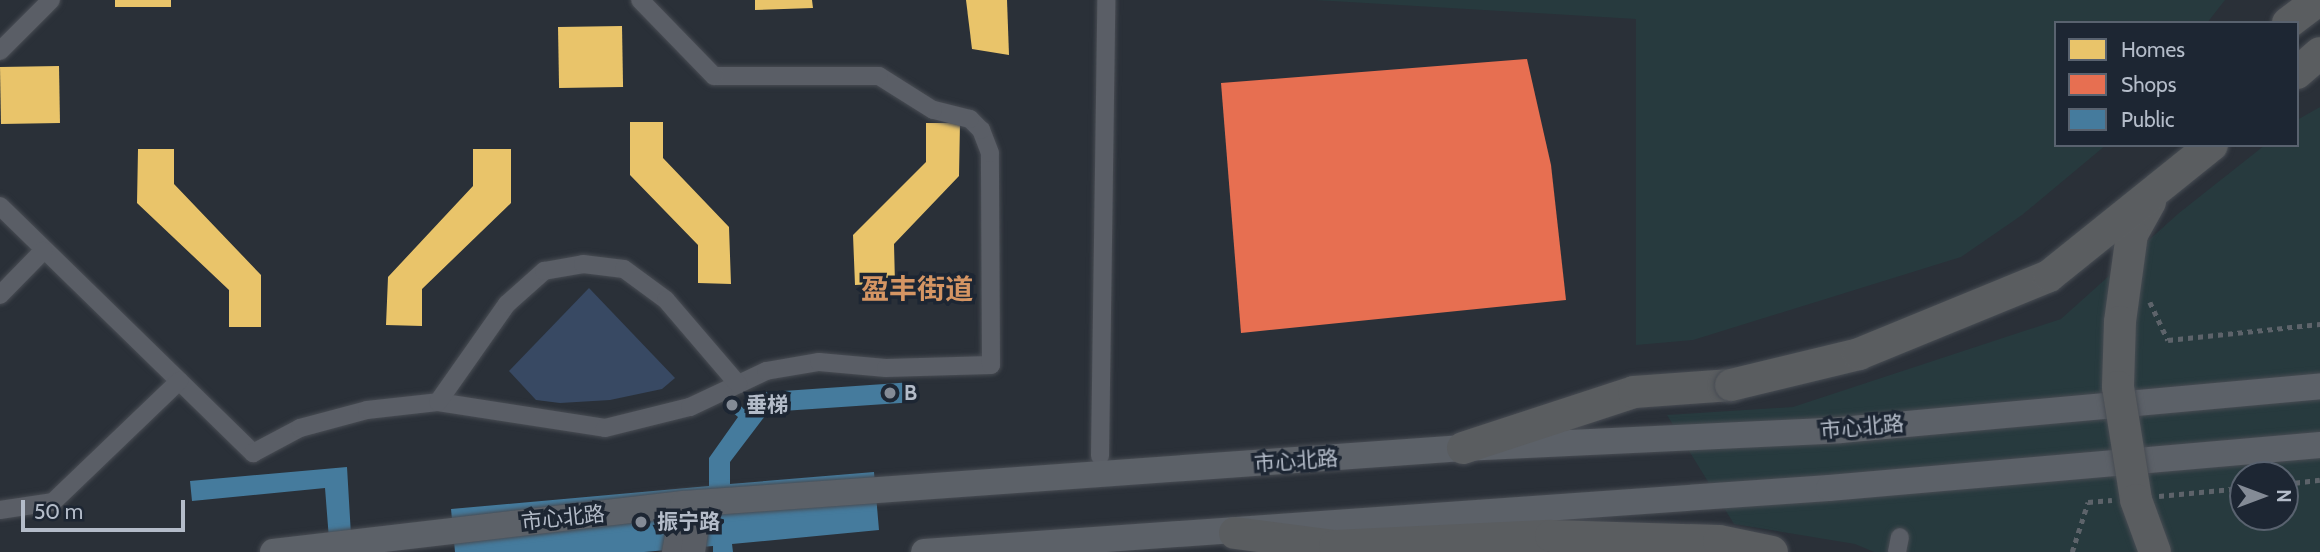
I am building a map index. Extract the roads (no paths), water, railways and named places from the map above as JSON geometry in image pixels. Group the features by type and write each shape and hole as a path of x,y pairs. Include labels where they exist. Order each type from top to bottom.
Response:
{"highway":[{"path":"2291,21 2319,0"},
{"path":"2299,71 2320,53"},
{"path":"2155,552 2136,500 2120,399 2120,322 2132,234 2179,147"},
{"path":"1463,448 1634,392 1731,385 1859,354 2049,276 2210,147"},
{"path":"1235,533 1335,546 1551,536 1719,541 1772,552"}],"main road":[{"name":"市心北路","path":"272,552 692,505 1463,448 1841,430 2320,386"},
{"path":"925,552 1004,550 1235,533 2320,445"},
{"path":"674,552 692,505"},
{"path":"692,505 693,552"}],"street":[{"path":"0,51 51,0"},
{"path":"0,206 43,251 253,453 314,425 367,411 438,402 605,428 690,407 766,371 818,362 886,369 991,365 990,153 981,130 970,119 933,110 879,76 715,76 640,0"},
{"path":"1100,456 1106,0"},
{"path":"0,295 43,251"},
{"path":"438,402 507,304 544,271 583,264 624,270 666,300 738,384"},
{"path":"0,510 52,502 179,381"}],"water":[{"path":"589,288 675,378 662,389 610,400 560,403 536,400 509,371"}],"place":[{"name":"B","path":"890,393"},
{"name":"垂梯","path":"732,405"},
{"name":"振宁路","path":"641,522"}],"district":[{"name":"盈丰街道","path":"917,289"}]}
